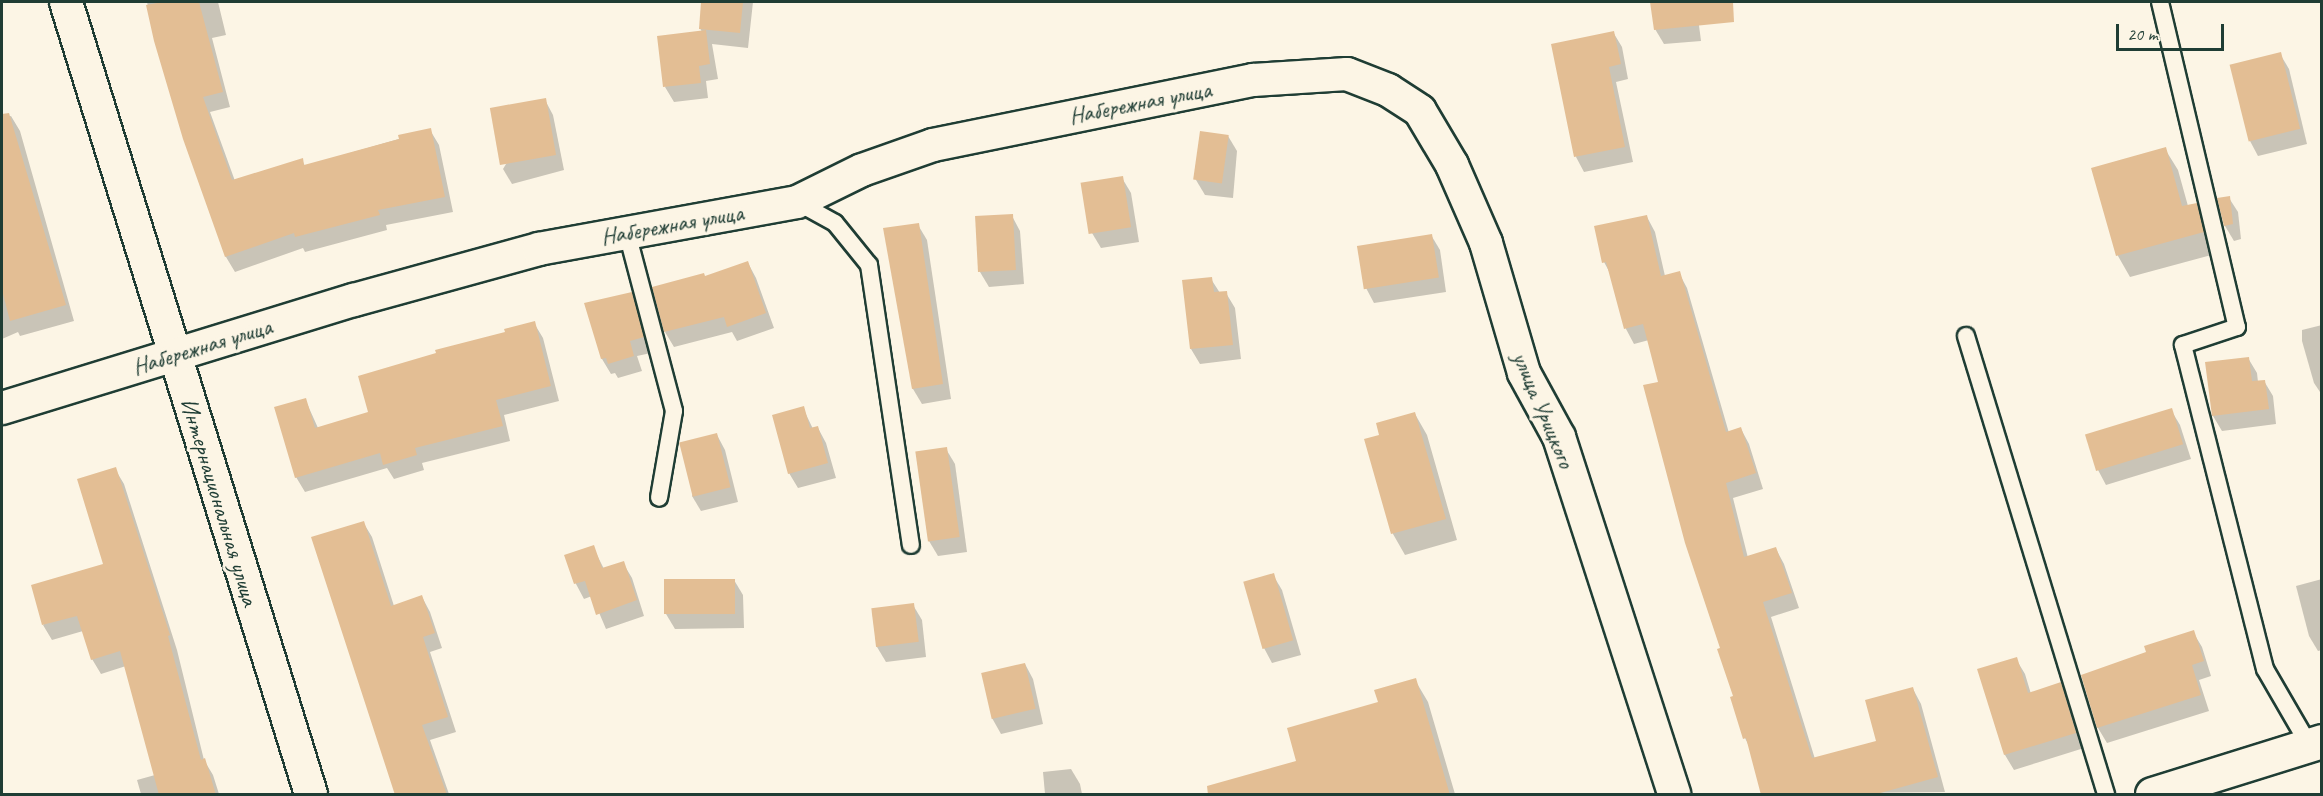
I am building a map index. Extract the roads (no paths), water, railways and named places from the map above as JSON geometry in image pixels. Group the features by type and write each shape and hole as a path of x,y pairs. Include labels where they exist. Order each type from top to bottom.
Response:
{"main road":[{"path":"2152,795 2315,743"}],"street":[{"name":"Интернациональная улица","path":"66,2 310,795"},
{"name":"Набережная улица","path":"2,408 354,300 539,249 797,202 862,170 933,145 1253,80 1347,74"},
{"name":"улица Урицкого","path":"1347,74 1388,90 1420,111 1452,165 1486,243 1524,374 1559,437 1674,795"}],"lane":[{"path":"2160,2 2237,327 2183,345 2265,669 2315,743"},
{"path":"797,202 835,223 869,266 911,545"},
{"path":"627,233 674,411 659,498"},
{"path":"1966,336 2106,795"}]}
